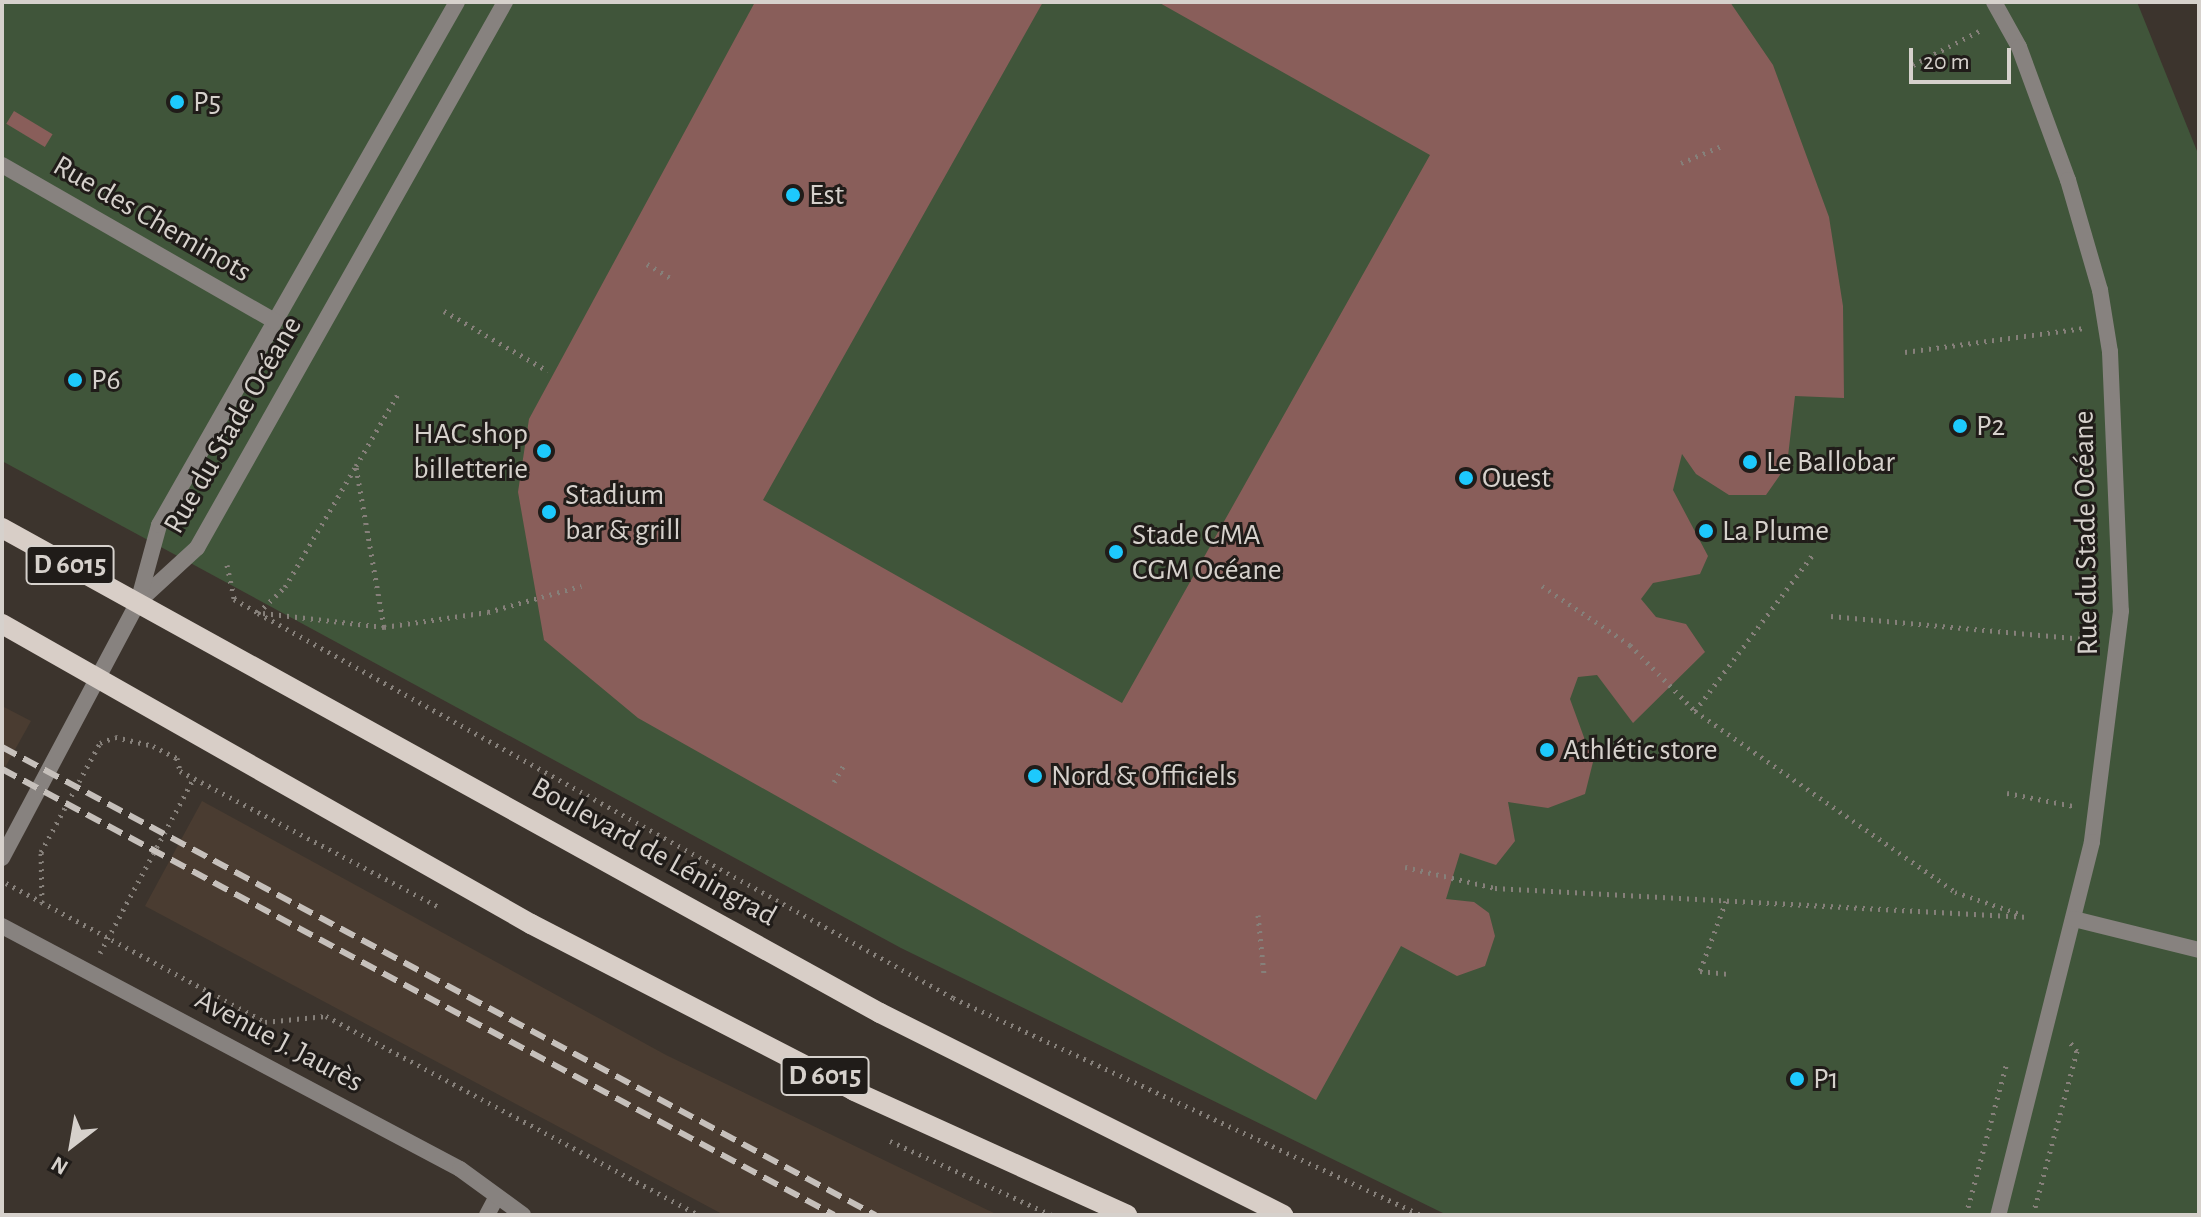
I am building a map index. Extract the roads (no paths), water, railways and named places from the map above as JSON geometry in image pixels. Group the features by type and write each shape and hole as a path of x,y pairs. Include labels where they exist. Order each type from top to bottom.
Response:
{"main road":[{"name":"Boulevard de Léningrad","path":"2,528 880,1013 1283,1215"},
{"name":"D 6015","path":"2,624 531,924 854,1091 1127,1215"}],"street":[{"name":"Rue du Stade Océane","path":"138,602 159,525 457,2"},
{"name":"Rue du Stade Océane","path":"138,602 197,548 505,2"},
{"name":"Rue du Stade Océane","path":"1994,2 2068,180 2106,325 2118,642 2098,811 2050,1019 1998,1215"},
{"name":"Rue des Cheminots","path":"2,165 274,321"},
{"path":"2,858 138,602"},
{"path":"2074,919 2199,950"},
{"name":"Avenue J. Jaurès","path":"2,926 460,1169 523,1215"},
{"path":"487,1215 497,1196"}],"railway":[{"path":"2,747 875,1215"},
{"path":"2,769 834,1215"}],"place":[{"name":"P5","path":"177,102"},
{"name":"Est","path":"793,195"},
{"name":"P6","path":"75,380"},
{"name":"P2","path":"1960,426"},
{"name":"HAC shop billetterie","path":"544,451"},
{"name":"Le Ballobar","path":"1750,462"},
{"name":"Ouest","path":"1466,478"},
{"name":"Stadium bar & grill","path":"549,512"},
{"name":"La Plume","path":"1706,531"},
{"name":"Stade CMA CGM Océane","path":"1116,552"},
{"name":"Athlétic store","path":"1547,750"},
{"name":"Nord & Officiels","path":"1035,776"},
{"name":"P1","path":"1797,1079"}]}
